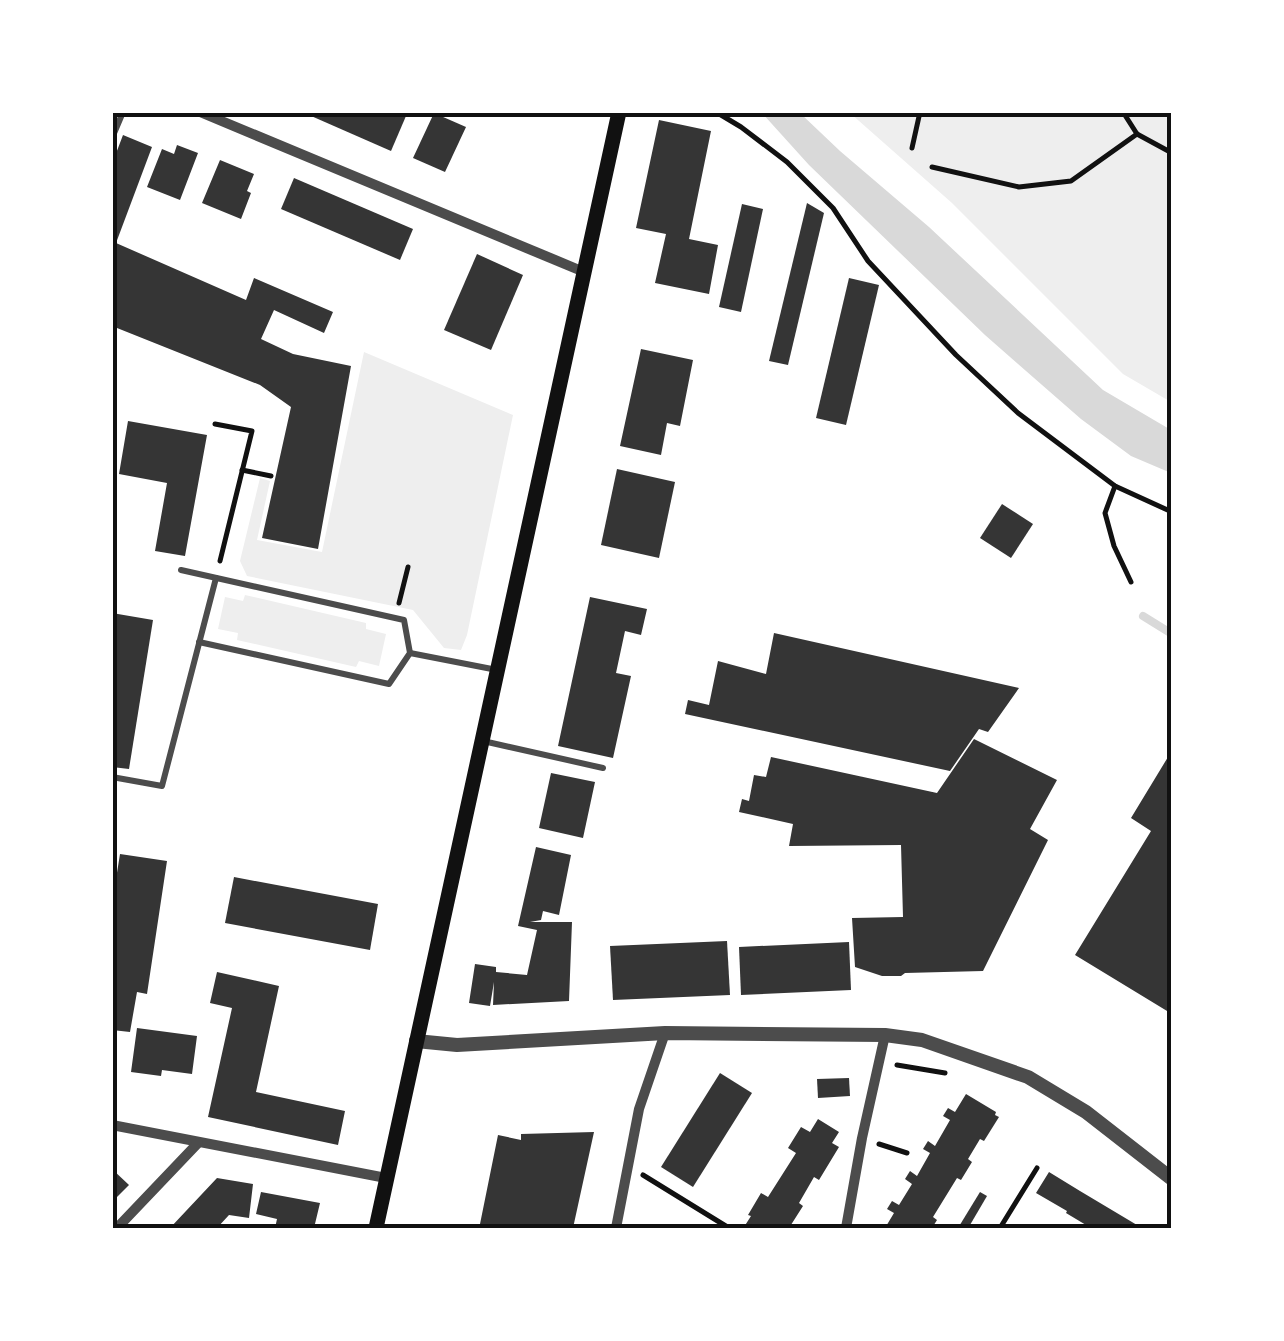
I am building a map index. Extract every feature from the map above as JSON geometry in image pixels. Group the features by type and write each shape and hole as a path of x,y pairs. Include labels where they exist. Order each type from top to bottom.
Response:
{"main road":[{"path":"376,1228 619,112"}],"street":[{"path":"200,112 584,272"},
{"path":"616,1228 639,1109 665,1034"},
{"path":"416,1040 457,1044 665,1034 885,1035 922,1040 1028,1077 1086,1112 1172,1179"},
{"path":"846,1228 885,1035"},
{"path":"112,1126 386,1178"},
{"path":"117,1228 198,1143"}],"lane":[{"path":"112,138 123,112"},
{"path":"182,570 404,620 410,653 390,684 199,642"},
{"path":"112,776 162,786 216,578"},
{"path":"410,653 497,670"},
{"path":"482,741 602,768"}],"path":[{"path":"716,112 787,162 833,208 868,261 968,367 1018,413 1115,486 1172,512"},
{"path":"912,148 920,112"},
{"path":"1123,112 1137,134 1172,153"},
{"path":"932,168 1019,187 1071,181 1137,134"},
{"path":"215,424 252,431 216,578"},
{"path":"242,470 271,476"},
{"path":"1115,486 1105,513 1130,582"},
{"path":"395,618 408,567"},
{"path":"880,1062 945,1074"},
{"path":"862,1138 908,1152"},
{"path":"629,1166 729,1228"},
{"path":"1000,1228 1037,1168"}],"shaded area":[{"path":"762,113 800,113 1103,390 1171,430 1171,473 1131,456 1081,419 985,335 809,165"},
{"path":"850,113 1171,113 1171,402 1123,374 952,203"},
{"path":"364,352 513,415 461,650 444,648 413,610 247,576 240,561 260,478 270,481 257,540 322,552"},
{"path":"245,595 366,623 366,629 386,634 379,666 359,661 356,667 237,640 238,633 218,629 225,597 243,601"}],"building":[{"path":"302,112 398,112 406,116 391,151"},
{"path":"434,113 466,127 445,172 413,158"},
{"path":"659,120 711,131 689,239 718,245 709,294 655,283 666,234 636,228"},
{"path":"123,135 152,147 116,243 246,300 254,278 333,312 324,333 274,310 261,339 293,354 351,366 318,549 262,538 291,407 260,385 112,326 112,164"},
{"path":"177,145 198,153 180,200 147,187 162,149 174,154"},
{"path":"220,160 254,174 241,219 202,203"},
{"path":"294,178 413,229 400,260 281,209"},
{"path":"807,203 824,213 788,365 769,361"},
{"path":"742,204 763,209 741,312 719,307"},
{"path":"477,254 523,275 491,350 444,330"},
{"path":"849,278 879,285 846,425 816,418"},
{"path":"641,349 693,360 680,426 667,423 661,455 620,446"},
{"path":"128,421 207,435 185,556 155,551 167,483 119,474"},
{"path":"617,469 675,482 659,558 601,545"},
{"path":"1002,504 1033,524 1011,558 980,538"},
{"path":"590,597 647,609 641,635 625,631 616,673 631,676 613,758 558,746"},
{"path":"112,613 153,620 129,769 112,767"},
{"path":"774,633 1019,688 988,732 979,729 950,771 685,714 688,700 709,705 718,661 766,674"},
{"path":"974,739 1057,780 1030,829 1048,840 983,971 882,976 855,967 852,918 903,917 901,845 789,846 793,824 739,812 742,799 749,801 754,775 766,777 771,757 937,793"},
{"path":"1168,757 1172,759 1172,1014 1075,955 1151,831 1131,818"},
{"path":"551,773 595,782 583,838 539,828"},
{"path":"536,847 571,855 559,915 543,911 541,920 530,922 572,922 569,1001 493,1005 494,982 490,1006 469,1003 475,964 496,967 496,972 527,975 537,930 518,926"},
{"path":"120,854 167,861 147,994 137,992 130,1032 112,1030 112,904"},
{"path":"234,877 378,904 370,950 225,923"},
{"path":"727,941 730,995 613,1000 610,946"},
{"path":"849,942 851,990 741,995 739,947"},
{"path":"217,972 279,986 256,1092 345,1111 338,1145 208,1117 232,1008 210,1003"},
{"path":"137,1028 197,1036 192,1074 162,1070 161,1076 131,1072"},
{"path":"720,1073 752,1093 693,1187 661,1167"},
{"path":"849,1078 850,1096 818,1098 817,1079"},
{"path":"966,1094 999,1117 984,1141 980,1139 968,1159 972,1162 933,1217 937,1220 932,1228 885,1228 894,1213 887,1209 892,1201 899,1205 912,1184 905,1179 910,1171 917,1176 930,1153 923,1149 928,1141 935,1146 950,1120 943,1116 948,1108 955,1112"},
{"path":"818,1119 839,1132 832,1143 839,1147 819,1180 814,1177 789,1228 744,1227 761,1193 768,1197 796,1153 788,1148 801,1127 810,1132"},
{"path":"594,1132 573,1228 499,1228 480,1224 498,1135 521,1140 521,1134"},
{"path":"112,1169 129,1185 112,1202"},
{"path":"1049,1172 1142,1228 1091,1228 1066,1213 1036,1193"},
{"path":"217,1178 253,1184 249,1218 229,1215 217,1228 170,1228"},
{"path":"261,1192 320,1203 314,1228 275,1228 277,1219 256,1214"},
{"path":"980,1192 987,1196 970,1225 958,1228"}],"waterway":[{"path":"1143,616 1172,634"}]}
